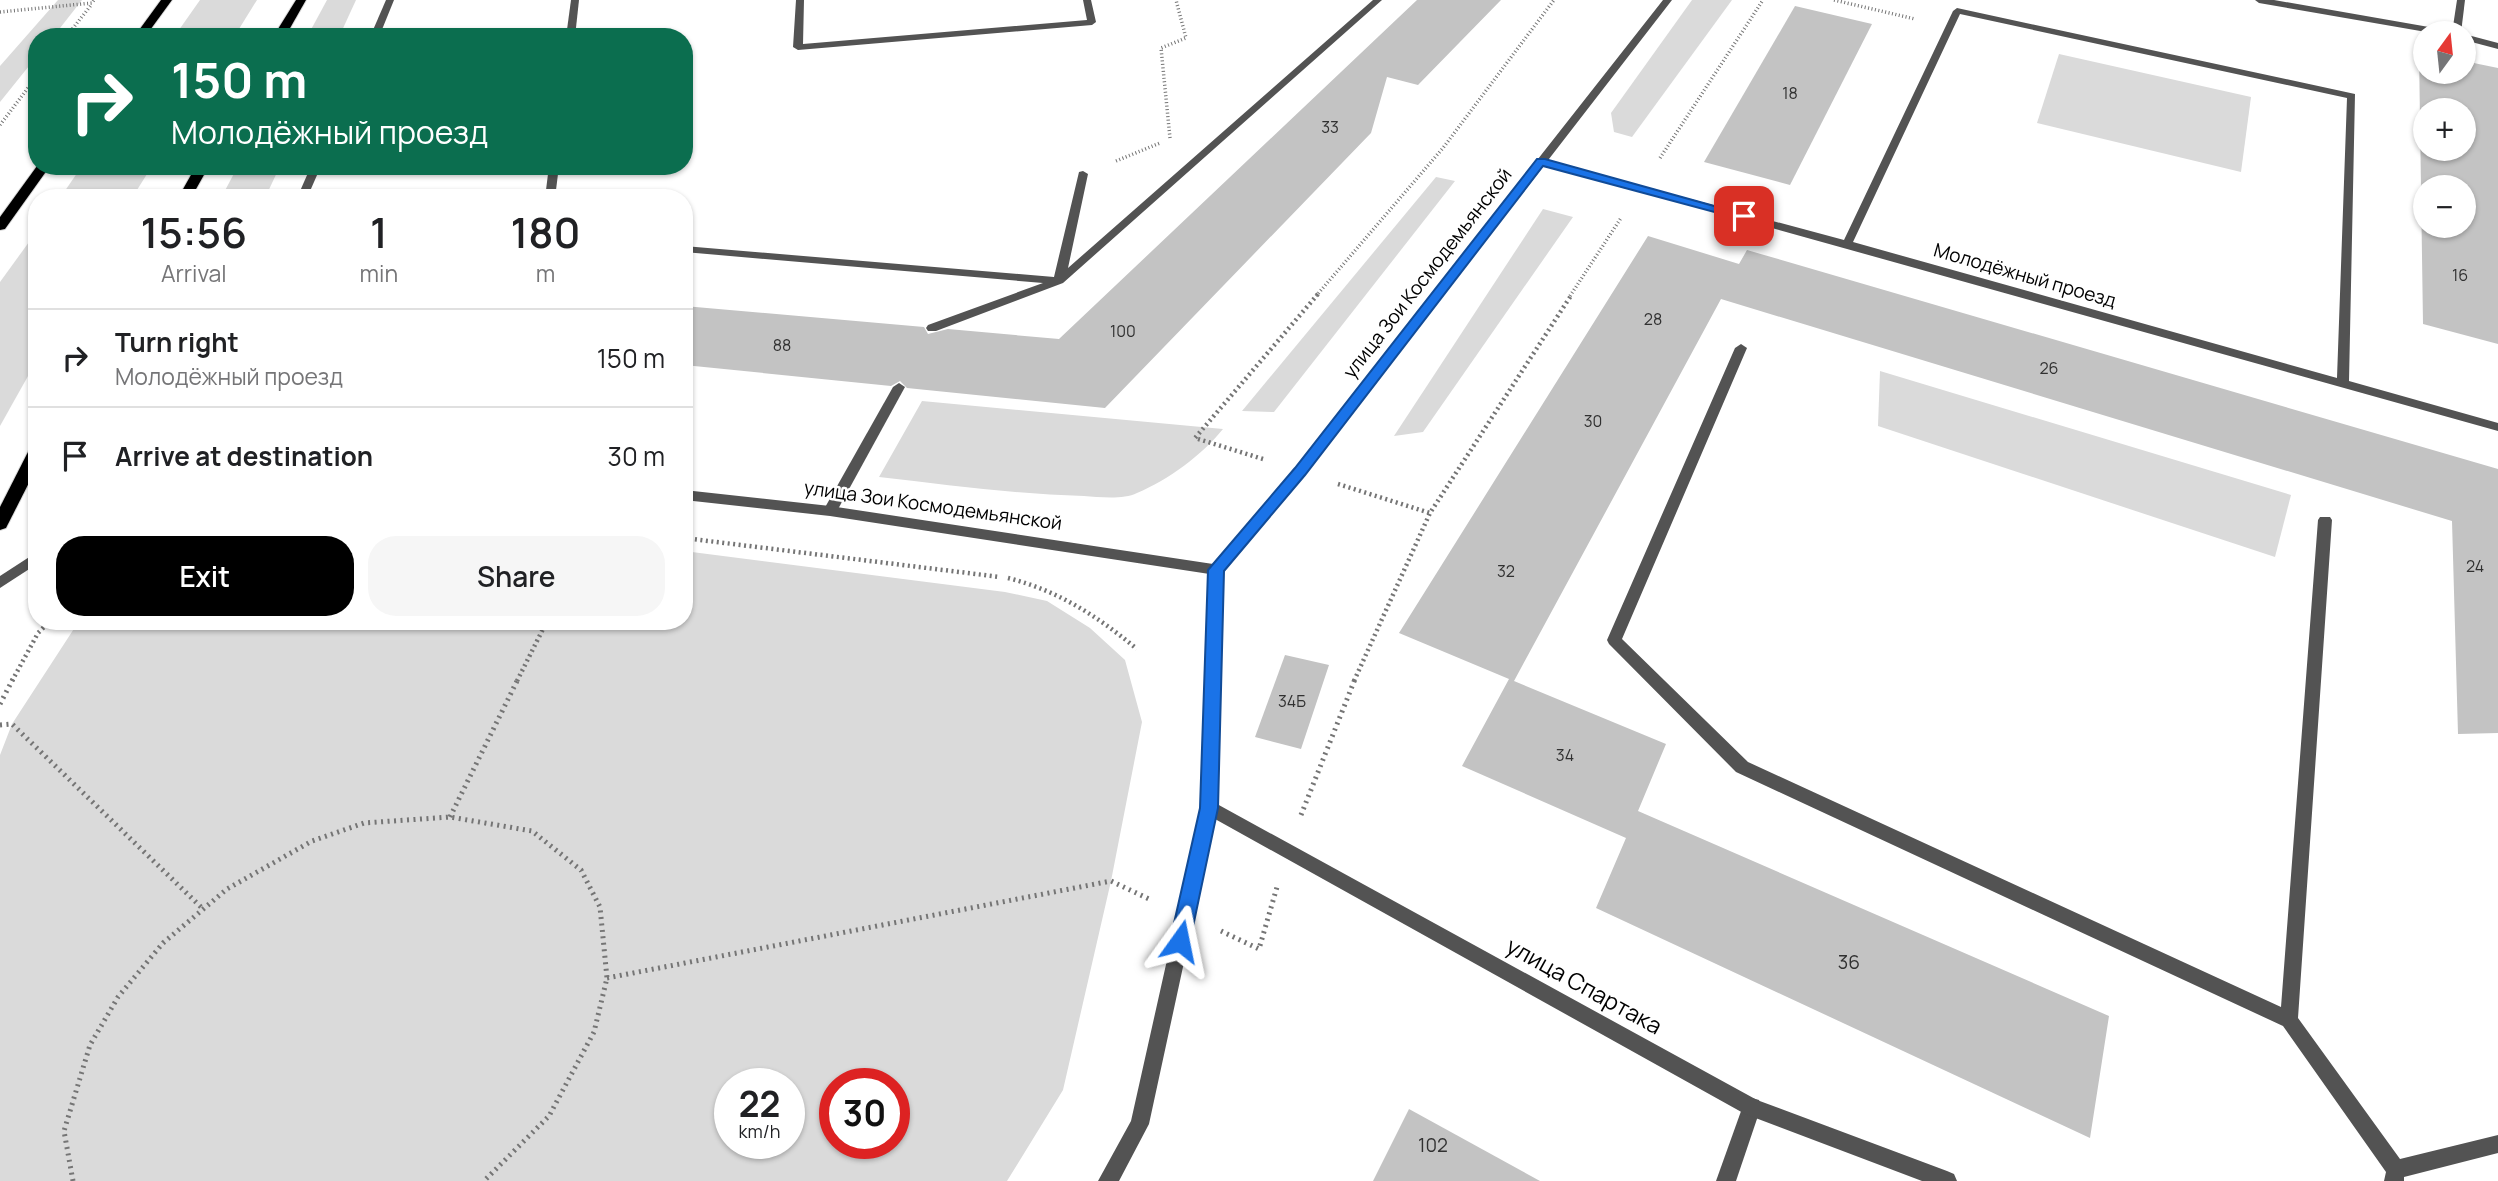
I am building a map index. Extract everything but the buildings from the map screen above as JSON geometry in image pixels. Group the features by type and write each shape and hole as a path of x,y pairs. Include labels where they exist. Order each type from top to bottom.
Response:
{"main road":[{"path":"146,28 167,0"},
{"path":"284,28 301,0"},
{"path":"0,226 37,175"},
{"path":"0,524 28,468"}],"street":[{"path":"378,28 390,0"},
{"path":"571,28 575,0"},
{"path":"800,0 798,47 1092,22 1087,0"},
{"path":"932,328 1059,281 1378,0"},
{"name":"улица Зои Космодемьянской","path":"693,496 830,511 1216,570 1300,471 1668,0"},
{"path":"2259,0 2413,27"},
{"path":"2458,21 2461,0"},
{"path":"1847,244 1957,11 2352,96 2343,382"},
{"path":"2476,40 2498,46"},
{"name":"Молодёжный проезд","path":"1541,162 1847,244 2498,427"},
{"path":"1059,281 1083,174"},
{"path":"693,250 1059,281"},
{"path":"1741,348 1614,640 1742,767 2289,1020 2395,1176 2498,1144"},
{"path":"830,511 899,387"},
{"path":"2289,1020 2325,520"},
{"path":"0,583 28,563"},
{"path":"1108,1181 1140,1124 1209,808 1216,570"},
{"name":"улица Спартака","path":"1209,808 1752,1107 1947,1181"},
{"path":"1726,1181 1752,1107"}],"path":[{"path":"1083,174 1170,138 1161,48 1186,38 1176,0"},
{"path":"1430,513 1195,438 1443,148 1555,0"},
{"path":"607,978 1111,881 1259,949 1287,850 1365,653 1430,513 1763,0"},
{"path":"1834,0 1950,27"},
{"path":"0,12 93,1"},
{"path":"73,28 93,1"},
{"path":"0,125 28,88"},
{"path":"693,539 1009,578 1050,589 1097,614 1137,649"},
{"path":"0,704 41,630"},
{"path":"450,817 543,630"},
{"path":"0,725 12,724 202,908"},
{"path":"73,1181 64,1131 90,1045 118,997 163,943 227,889 312,841 364,823 450,817 532,831 581,870 600,907 607,978 594,1032 549,1116 484,1181"}],"shaded area":[{"path":"58,0 82,0 60,28 33,28"},
{"path":"200,0 257,0 240,28 180,28"},
{"path":"327,0 356,0 343,28 312,28"},
{"path":"1692,0 1732,0 1632,137 1614,132 1611,113"},
{"path":"28,34 28,67 0,102 0,66"},
{"path":"2059,54 2251,97 2241,172 2037,123"},
{"path":"76,175 146,175 138,189 66,189"},
{"path":"233,175 276,175 269,189 226,189"},
{"path":"1436,177 1455,181 1274,412 1242,411"},
{"path":"1543,209 1573,217 1423,432 1394,436"},
{"path":"28,243 28,376 0,426 0,282"},
{"path":"1880,371 2291,495 2275,557 1878,426"},
{"path":"922,401 1223,429 1195,457 1172,474 1149,488 1125,497 982,489 879,477"},
{"path":"693,552 1005,592 1047,601 1090,628 1125,660 1142,722 1111,881 1063,1090 1007,1181 0,1181 0,755 12,724 73,630 693,630"}],"route":[{"path":"1180,941 1209,808 1216,570 1300,471 1541,162 1744,216"}]}
